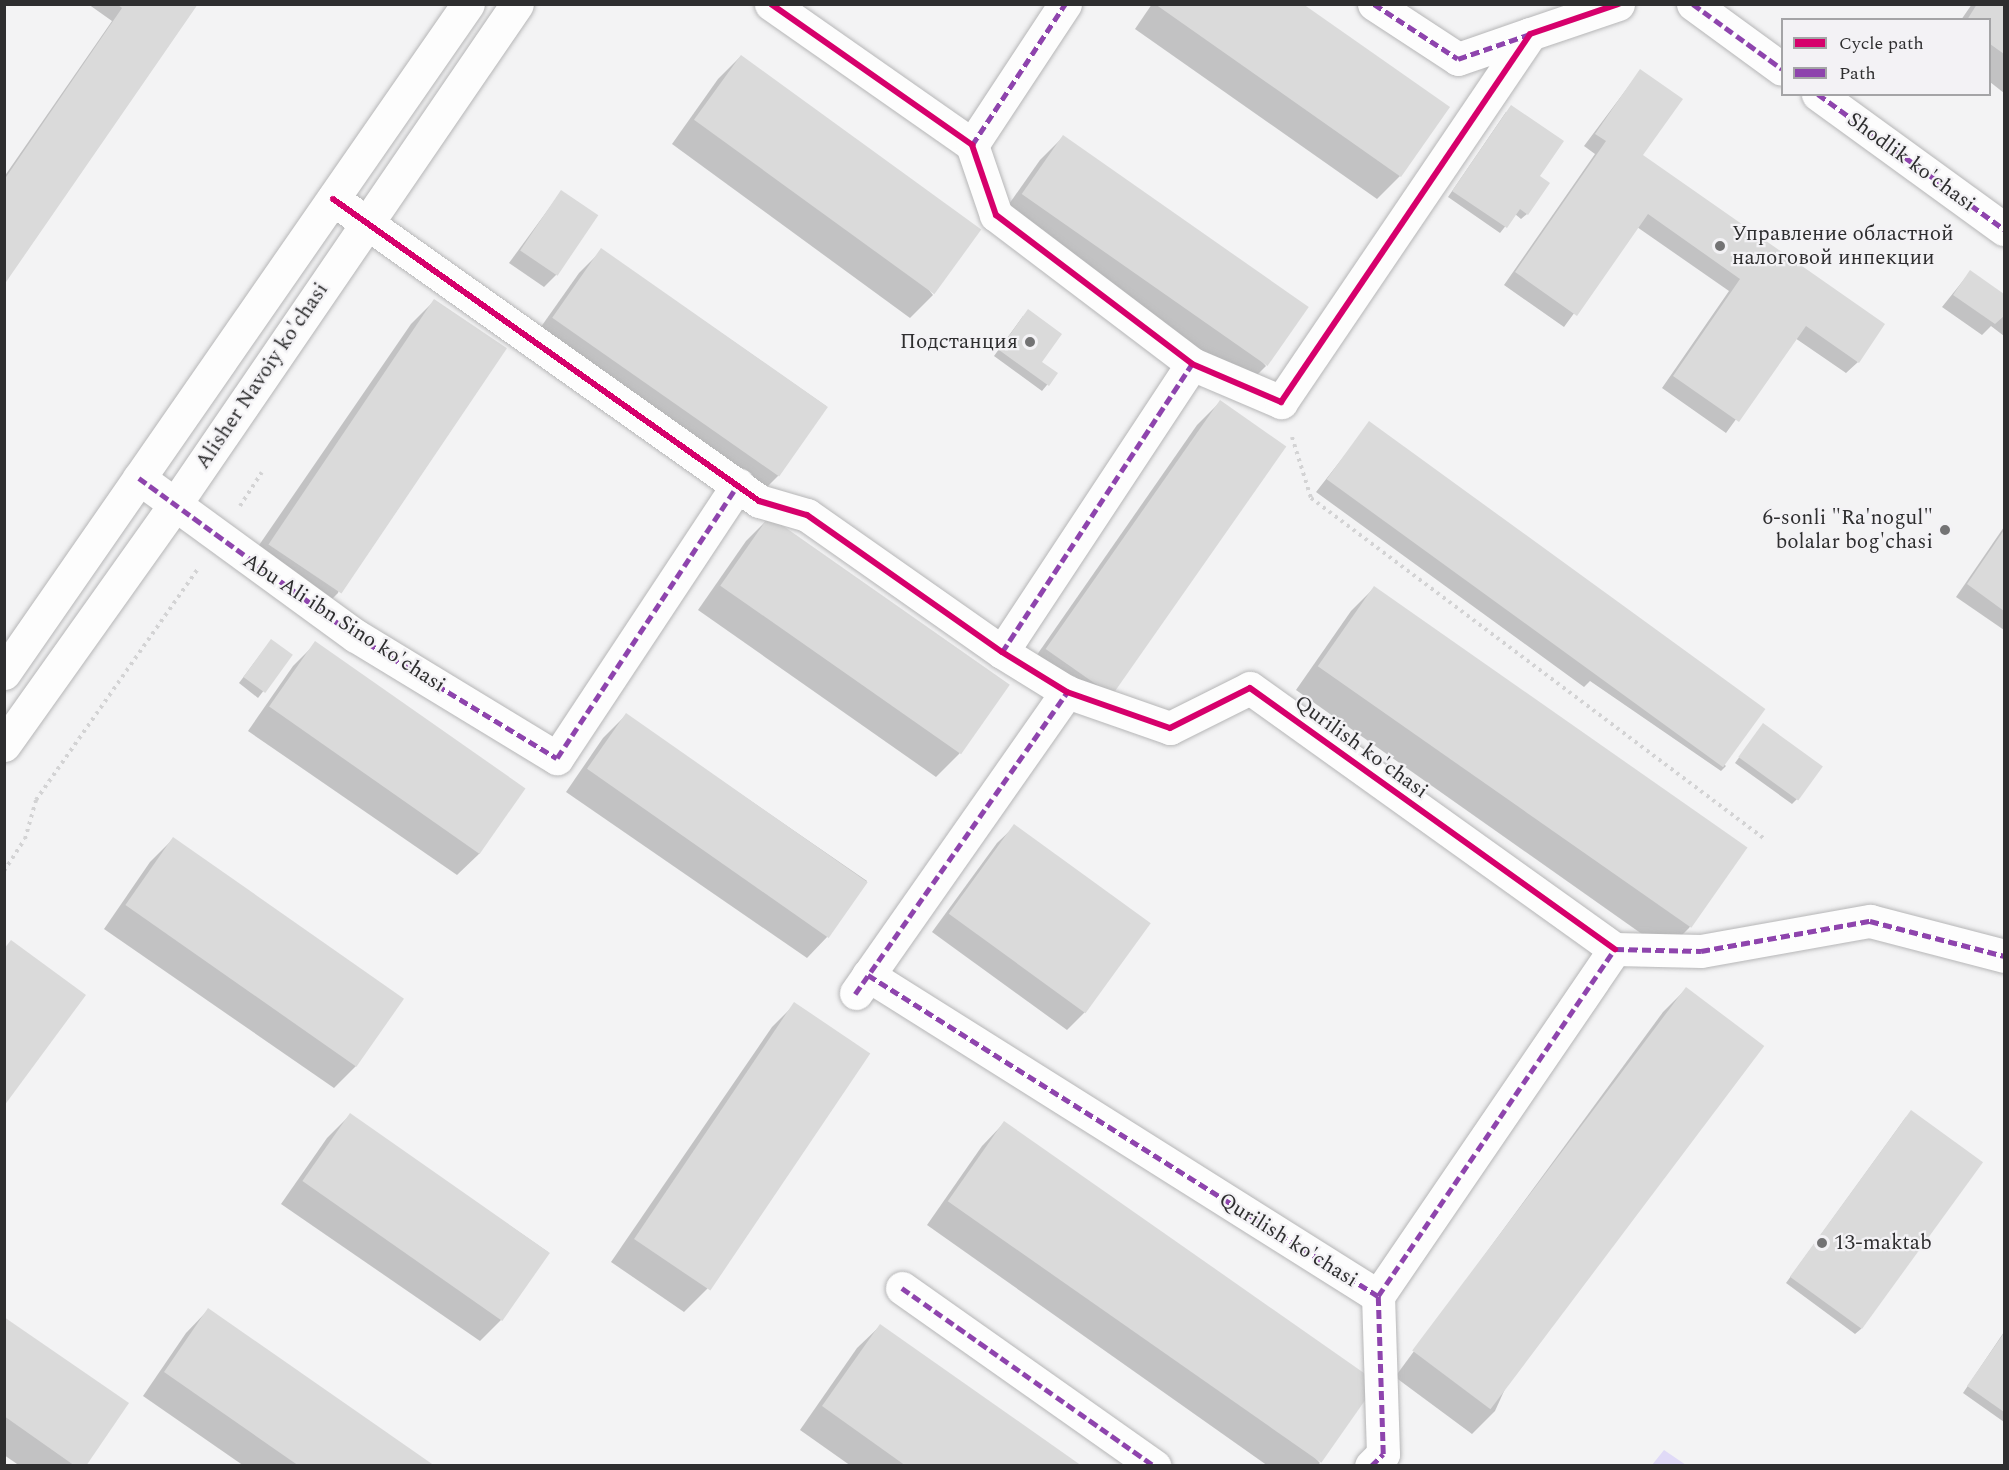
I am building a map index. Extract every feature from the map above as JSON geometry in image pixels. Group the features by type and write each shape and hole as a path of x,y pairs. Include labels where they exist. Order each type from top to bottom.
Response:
{"street":[{"name":"Alisher Navoiy ko'chasi","path":"4,673 468,4"},
{"name":"Alisher Navoiy ko'chasi","path":"4,745 176,503 517,4"},
{"path":"771,4 972,145 996,216 1192,364 1281,402 1530,34"},
{"path":"972,145 1065,4"},
{"path":"1374,4 1458,59 1618,4"},
{"path":"1693,4 1781,68"},
{"name":"Shodlik ko'chasi","path":"1821,96 2004,229"},
{"path":"333,199 759,501 807,515 1002,652 1067,692"},
{"path":"1002,652 1192,364"},
{"name":"Abu Ali ibn Sino ko'chasi","path":"139,478 176,503 218,539 357,636 557,758 738,485"},
{"name":"Qurilish ko'chasi","path":"1371,1466 1383,1454 1378,1296 862,985 1067,692 1170,728 1250,688 1615,950"},
{"path":"1378,1296 1615,950 1701,951 1870,921 2004,957"},
{"path":"902,1288 1154,1466"}],"path":[{"path":"1281,402 1311,498 1766,840"},
{"path":"4,871 25,839 36,800 144,651 262,472"}],"shaded area":[{"path":"1664,1450 1686,1465 1652,1465"}],"building":[{"path":"117,4 198,4 4,285 4,180 122,8"},
{"path":"1155,4 1303,4 1450,107 1401,177"},
{"path":"1977,4 2004,4 2004,54 1991,45 1991,18 1968,18"},
{"path":"741,55 981,230 934,294 694,120"},
{"path":"1640,69 1683,99 1643,155 1885,324 1859,363 1806,326 1739,422 1673,376 1740,279 1648,214 1577,316 1515,272 1606,141 1595,134"},
{"path":"1511,105 1564,141 1540,176 1550,183 1528,215 1520,209 1507,228 1452,191"},
{"path":"1063,135 1309,307 1267,366 1022,194"},
{"path":"561,190 598,215 557,276 520,251"},
{"path":"601,248 828,407 779,477 552,318"},
{"path":"1970,270 2004,294 2004,316 1995,324 1953,295"},
{"path":"434,299 507,348 341,594 268,544"},
{"name":"Подстанция","path":"1028,309 1062,334 1042,362 1058,373 1049,386 999,350"},
{"path":"1220,400 1286,446 1112,695 1046,649"},
{"path":"1369,421 1765,709 1723,767 1327,479"},
{"path":"769,516 1010,685 961,754 720,586"},
{"path":"2004,530 2004,611 1967,584"},
{"path":"1374,586 1748,848 1691,928 1318,666"},
{"path":"271,639 293,655 265,693 243,677"},
{"path":"315,641 526,788 480,854 269,707"},
{"path":"626,713 868,882 829,938 587,769"},
{"path":"1763,723 1823,766 1798,800 1738,757"},
{"path":"1014,824 1151,923 1085,1013 949,914"},
{"path":"173,837 404,999 356,1067 125,905"},
{"path":"11,940 86,995 4,1106 4,949"},
{"path":"1686,987 1764,1046 1490,1409 1412,1350"},
{"path":"794,1002 870,1053 710,1291 634,1239"},
{"path":"1911,1110 1983,1162 1862,1329 1790,1277"},
{"path":"350,1113 550,1253 502,1321 302,1181"},
{"path":"1004,1121 1378,1383 1321,1463 948,1201"},
{"path":"208,1308 435,1466 299,1466 164,1372"},
{"path":"4,1317 129,1403 86,1466 75,1466 4,1416"},
{"path":"880,1324 1082,1466 906,1466 822,1406"},
{"path":"2004,1333 2004,1412 1967,1386"}],"marked path":[{"path":"972,145 1065,4"},
{"path":"1374,4 1458,59 1530,34"},
{"path":"1693,4 1781,68"},
{"path":"1821,96 2004,229"},
{"path":"1002,652 1192,364"},
{"path":"139,478 356,636 557,758 738,485"},
{"path":"855,994 1067,692"},
{"path":"1615,949 1701,951 1870,921 2004,956"},
{"path":"1378,1296 1615,949"},
{"path":"868,975 1378,1296"},
{"path":"902,1288 1154,1466"},
{"path":"1371,1466 1383,1454 1378,1296"}],"cycle path":[{"path":"771,4 972,145 996,215 1192,364 1281,402 1530,34 1618,4"},
{"path":"333,199 759,501 807,515 1002,652 1067,692 1170,728 1250,688 1615,949"}],"place":[{"name":"Управление областной налоговой инпекции","path":"1720,246"},
{"name":"Подстанция","path":"1030,342"},
{"name":"6-sonli \"Ra'nogul\" bolalar bog'chasi","path":"1945,530"},
{"name":"13-maktab","path":"1822,1243"}]}
